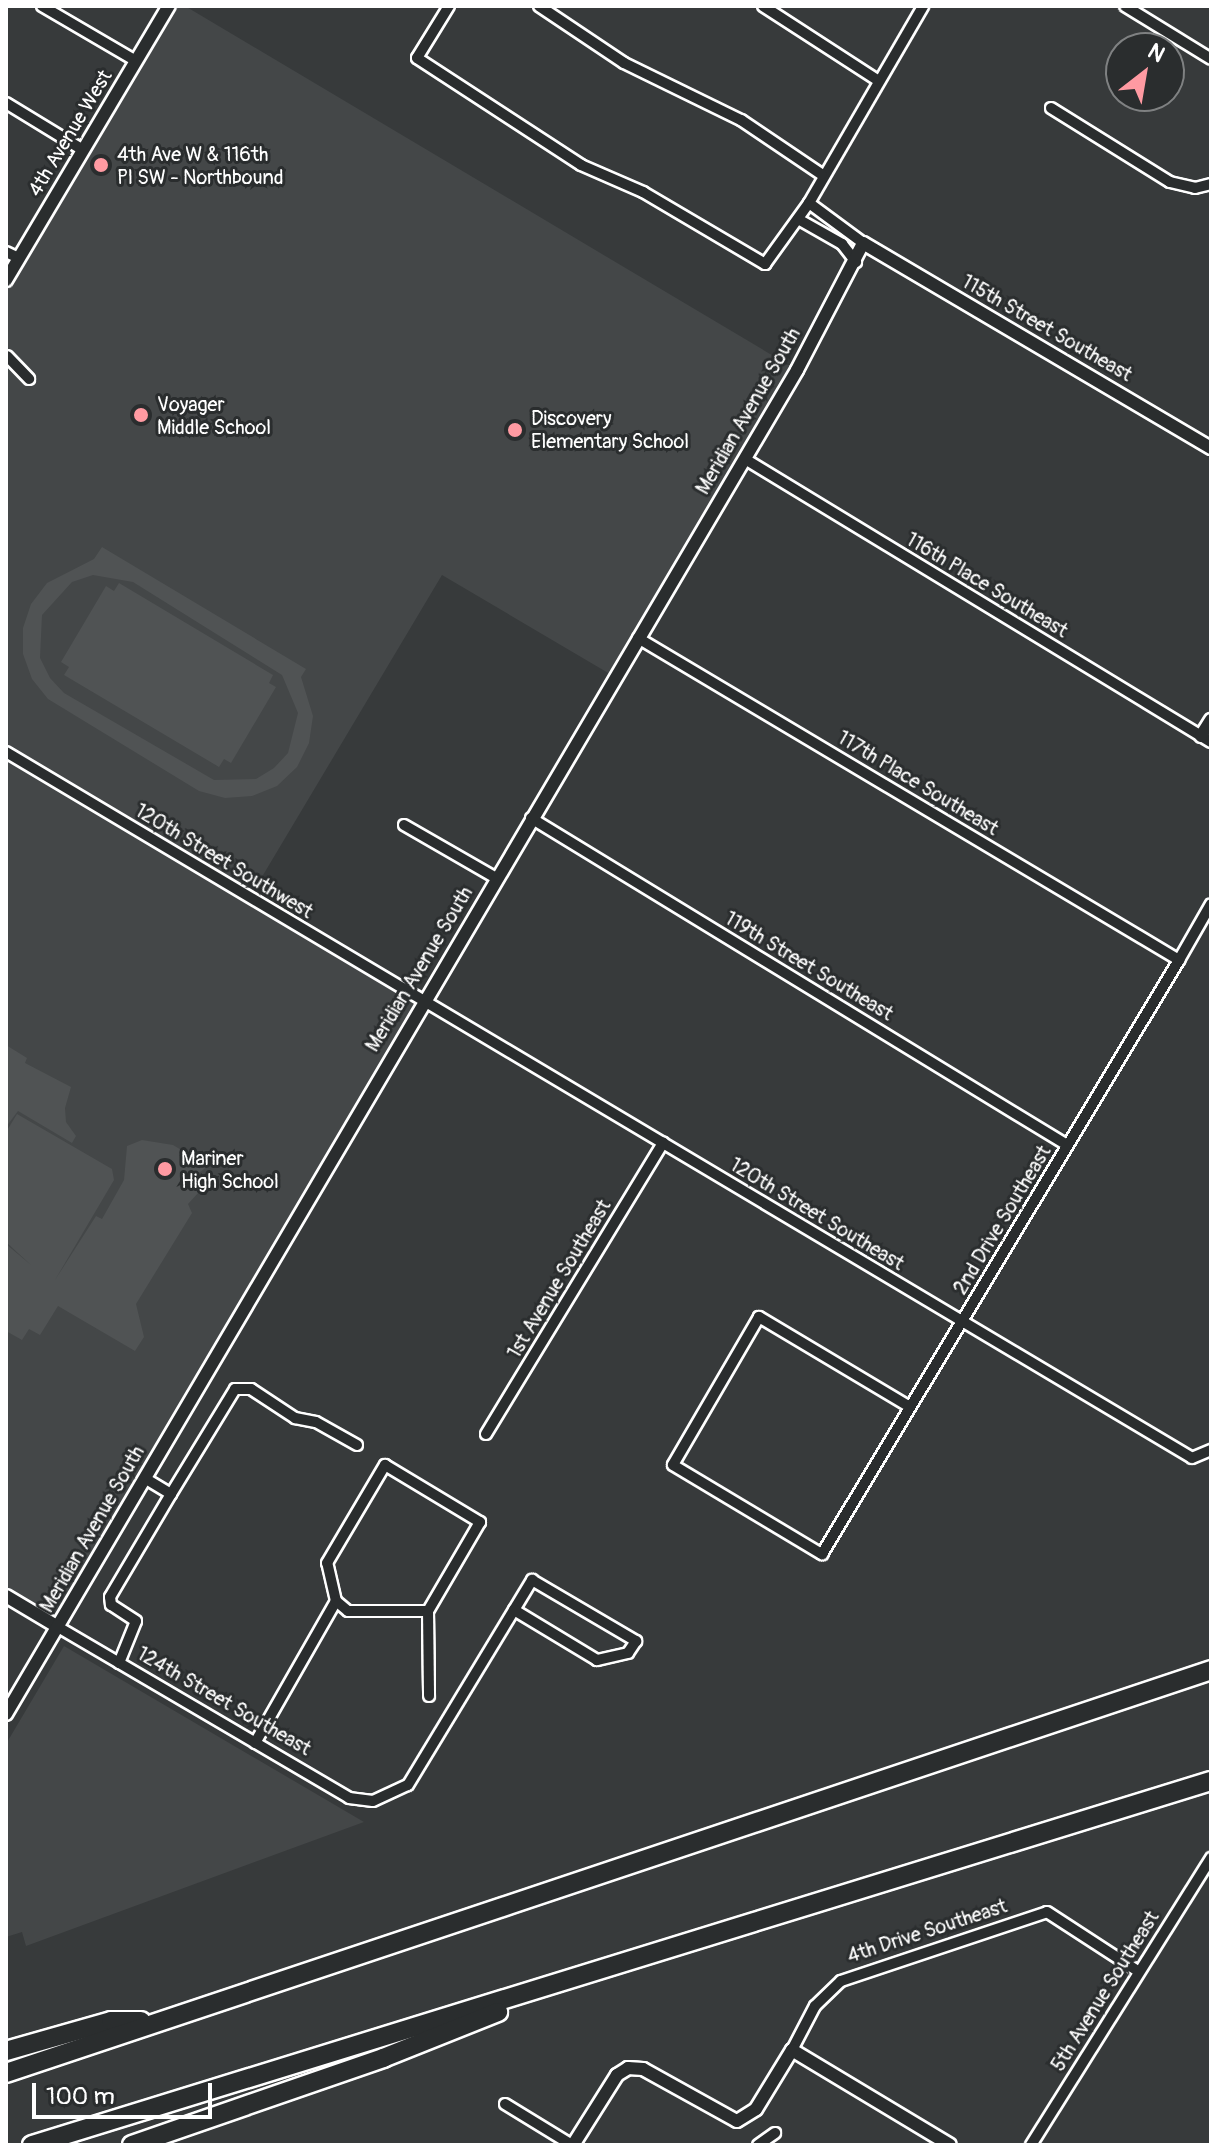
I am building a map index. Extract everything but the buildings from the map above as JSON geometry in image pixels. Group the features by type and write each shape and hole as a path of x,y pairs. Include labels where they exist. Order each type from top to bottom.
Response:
{"highway":[{"path":"6,2073 1211,1670"},
{"path":"32,2145 1211,1781"},
{"path":"132,2145 383,2058 616,1965"},
{"path":"6,2051 111,2021 155,2021"}],"street":[{"path":"42,6 136,61"},
{"name":"4th Avenue West","path":"6,280 169,6"},
{"path":"449,6 417,58 581,165 643,192 765,264 809,203 821,174 923,6"},
{"path":"539,6 624,63 741,120 821,174"},
{"path":"763,6 876,79"},
{"path":"1125,6 1211,59"},
{"path":"6,103 83,150"},
{"path":"1051,108 1170,182 1195,188 1211,184"},
{"path":"809,203 863,243"},
{"path":"798,219 842,244 856,262"},
{"name":"Meridian Avenue South","path":"6,1714 422,1002 745,459 856,262 863,243"},
{"name":"115th Street Southeast","path":"863,243 1211,448"},
{"path":"6,252 19,258"},
{"path":"7,356 29,379"},
{"name":"116th Place Southeast","path":"745,459 1206,739"},
{"name":"117th Place Southeast","path":"638,638 1179,960"},
{"path":"1206,739 1211,720"},
{"name":"120th Street Southwest","path":"6,752 422,1002"},
{"name":"119th Street Southeast","path":"531,818 1067,1145"},
{"path":"404,825 496,878"},
{"name":"2nd Drive Southeast","path":"910,1407 759,1317 673,1465 822,1554 1179,960 1211,904"},
{"name":"120th Street Southeast","path":"422,1002 1192,1458 1211,1450"},
{"name":"1st Avenue Southeast","path":"486,1434 663,1143"},
{"path":"119,1663 136,1621 111,1605 110,1597 235,1389 251,1389 295,1418 316,1422 357,1445"},
{"path":"428,1611 348,1611 336,1601 327,1563 385,1465 480,1522 428,1611 429,1696"},
{"path":"144,1478 171,1494"},
{"path":"532,1580 636,1641 628,1653 597,1660 514,1610 532,1580"},
{"path":"6,1596 58,1627"},
{"path":"255,1743 336,1601"},
{"name":"124th Street Southeast","path":"58,1627 349,1798 373,1801 408,1785 514,1610"},
{"name":"5th Avenue Southeast","path":"1031,2145 1211,1858"},
{"name":"4th Drive Southeast","path":"572,2145 617,2075 628,2068 643,2069 737,2121 756,2109 815,2006 841,1981 1047,1912 1138,1971"},
{"path":"792,2050 950,2145"},
{"path":"505,2104 572,2145"},
{"path":"761,2144 775,2133"}],"shaded area":[{"path":"169,6 185,6 797,370 615,677 442,575 250,897 422,1002 58,1627 6,1596 6,280"},
{"path":"102,547 306,669 301,677 313,716 309,743 297,767 277,786 252,796 225,798 199,791 48,699 32,679 23,654 23,628 31,604 47,583 94,559","holes":["93,575 133,582 282,675 298,713 288,753 274,768 256,779 214,780 64,693 50,678 40,658 42,615 72,582"]},
{"path":"119,583 273,675 269,683 276,687 231,763 224,759 219,767 64,675 69,667 61,662 106,586 114,591"},
{"path":"6,1045 27,1058 25,1063 71,1087 65,1108 66,1122 76,1136 72,1143 18,1111 6,1127"},
{"path":"17,1114 112,1169 114,1180 55,1280 96,1216 102,1219 124,1180 127,1146 142,1140 173,1145 208,1166 187,1182 199,1192 188,1204 192,1213 136,1304 144,1337 135,1351 58,1306 40,1335 29,1329 22,1340 6,1331 6,1244 31,1265 6,1242 6,1132"},
{"path":"64,1646 364,1822 26,1946 22,1932 6,1937 6,1744"}],"place":[{"name":"4th Ave W & 116th Pl SW - Northbound","path":"101,165"},
{"name":"Voyager Middle School","path":"141,415"},
{"name":"Discovery Elementary School","path":"515,430"},
{"name":"Mariner High School","path":"165,1169"}]}
